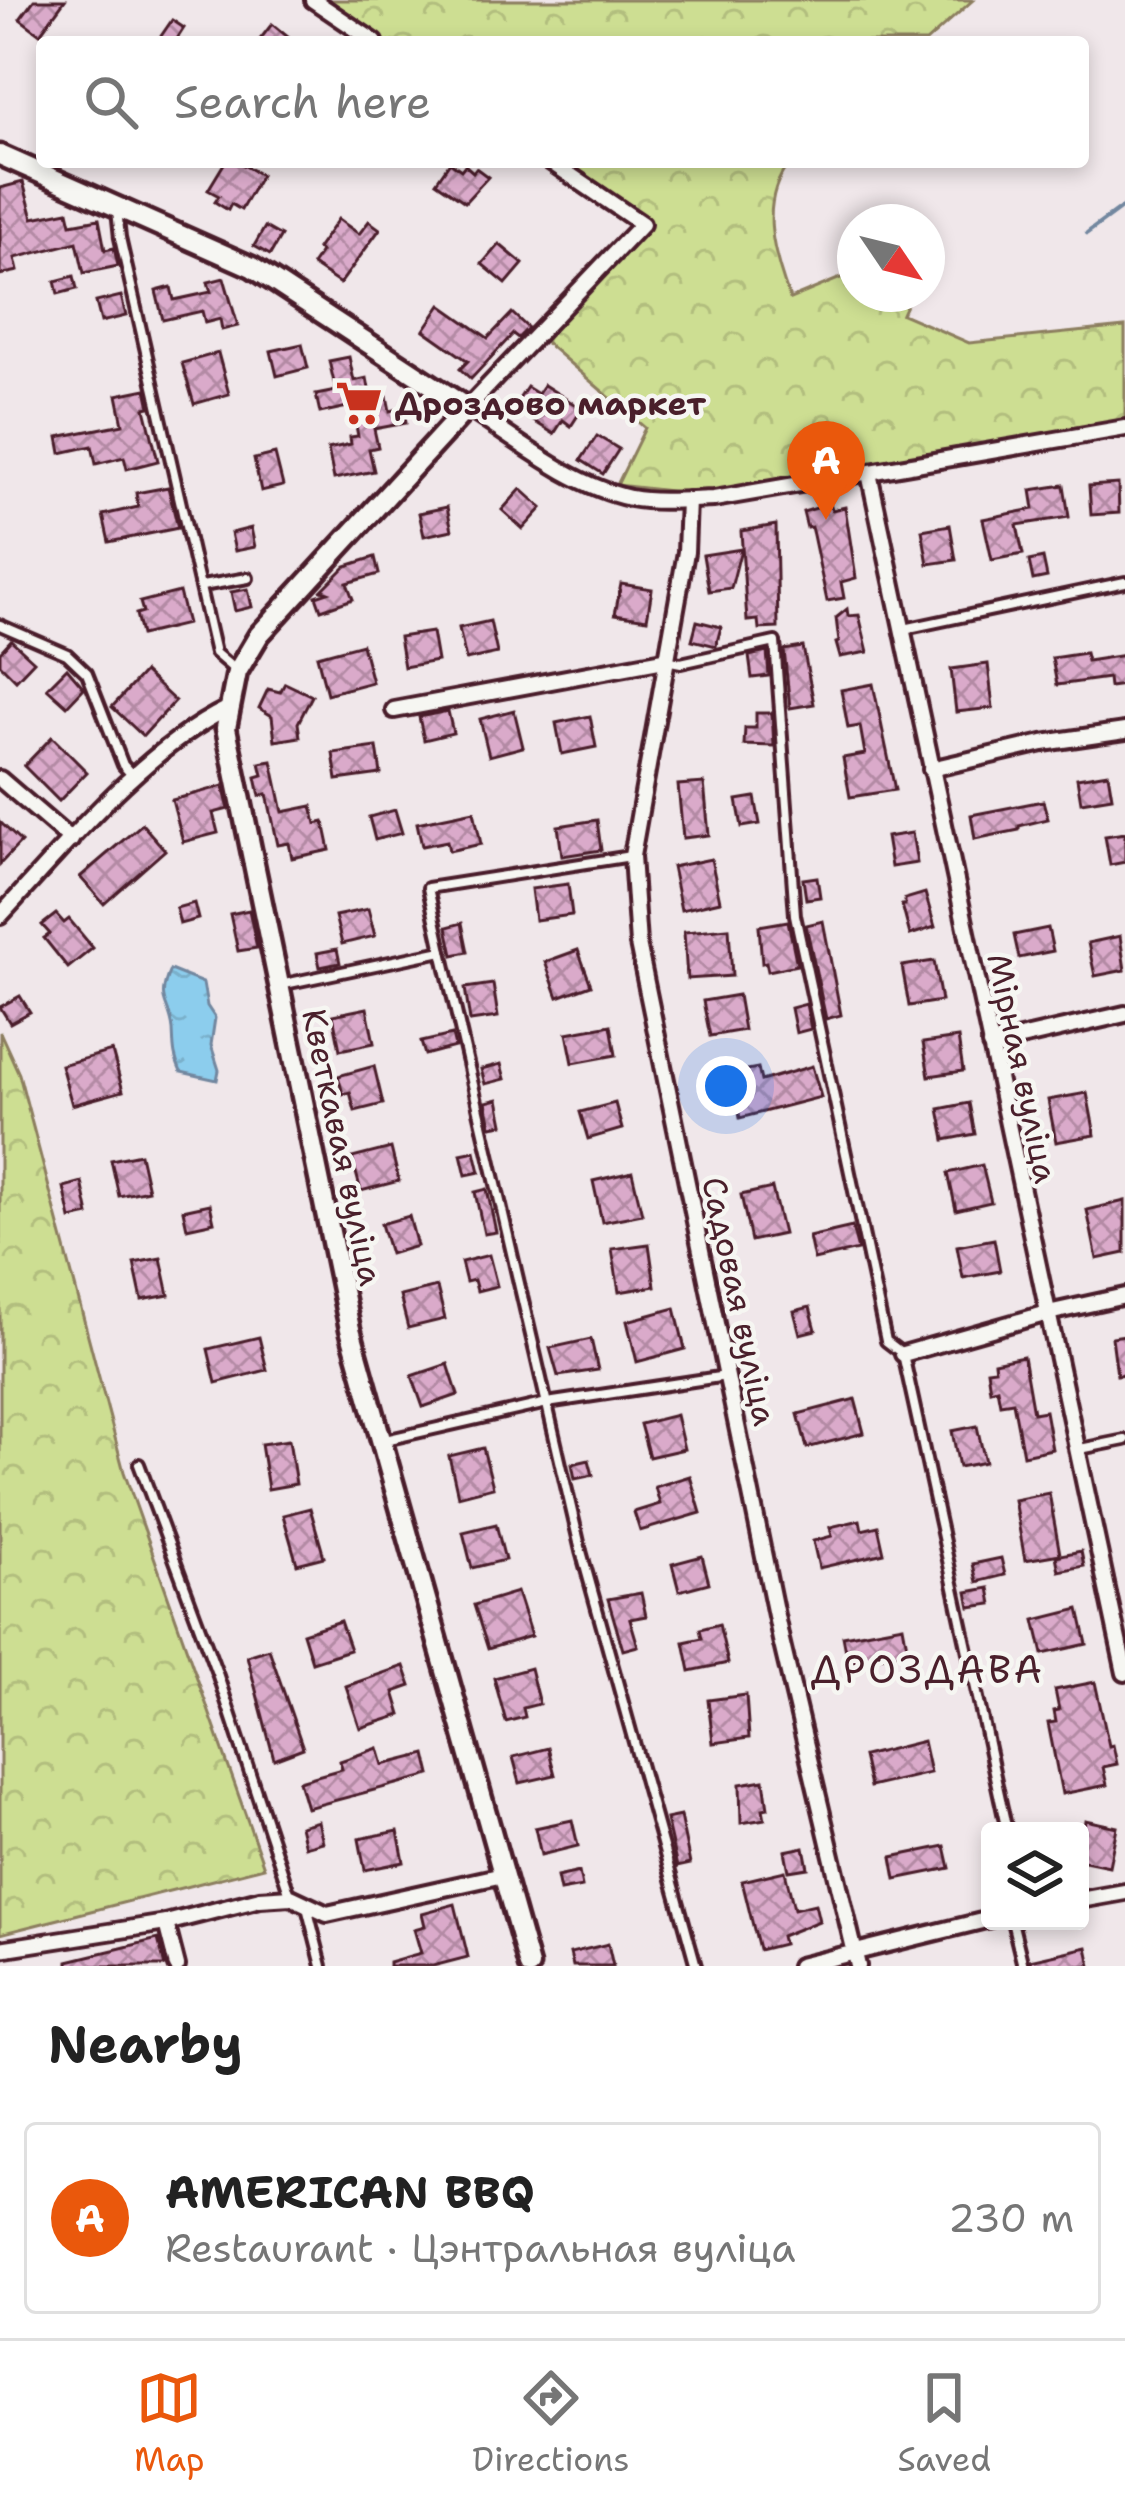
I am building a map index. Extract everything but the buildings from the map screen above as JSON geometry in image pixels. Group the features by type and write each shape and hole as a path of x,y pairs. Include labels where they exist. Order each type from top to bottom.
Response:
{"street":[{"path":"313,0 366,36"},
{"path":"0,155 265,274 568,473 631,498 714,500 1125,428"},
{"path":"467,408 642,224 560,168"},
{"name":"Кветкавая вуліца","path":"467,408 273,618 245,654 227,709 230,753 350,1329 529,1966"},
{"name":"Мірная вуліца","path":"869,473 1125,1672"},
{"name":"Садовая вуліца","path":"688,500 686,553 632,856 638,944 797,1711 856,1959"},
{"path":"394,710 664,660"},
{"path":"0,916 135,778 200,722 227,709"},
{"path":"931,769 1043,743 1125,731"},
{"path":"0,779 71,840"},
{"path":"990,1045 1125,1013"},
{"path":"903,1354 1048,1312 1125,1296"},
{"path":"1108,1598 1125,1594"},
{"path":"0,1949 166,1923 260,1899 291,1897 327,1914 503,1875"},
{"path":"1089,1898 1125,1892"},
{"path":"799,1966 856,1959 981,1922"},
{"path":"166,1923 177,1966"}],"lane":[{"path":"117,210 215,653 237,672"},
{"path":"202,586 248,578"},
{"path":"903,629 1125,582"},
{"path":"0,625 67,654 87,673 123,765 135,778"},
{"path":"664,660 681,663 775,642 795,915 886,1341 903,1354 1005,1822"},
{"path":"632,856 428,888 581,1551 696,1966"},
{"path":"278,985 442,951"},
{"path":"382,1441 547,1403 728,1376"},
{"path":"1077,1450 1125,1440"},
{"path":"139,1464 218,1676 291,1897"},
{"path":"307,1907 322,1966"},
{"path":"1014,1930 1023,1966"}],"green space":[{"path":"317,0 973,0 933,36 371,36"},
{"path":"562,168 786,168 771,212 774,247 790,299 837,279 837,312 903,312 969,343 1125,327 1125,424 697,494 617,485 645,428 544,341 641,224"},
{"path":"0,1032 19,1074 124,1472 264,1867 0,1934"}],"water":[{"path":"170,970 203,983 207,1006 215,1018 211,1045 219,1070 217,1080 181,1072 178,1066 164,996"}],"waterway":[{"path":"1087,233 1125,205"}],"place":[{"name":"Дроздово маркет","path":"359,403"},
{"name":"AMERICAN BBQ","path":"826,520"}],"district":[{"name":"ДРОЗДАВА","path":"928,1669"}]}
